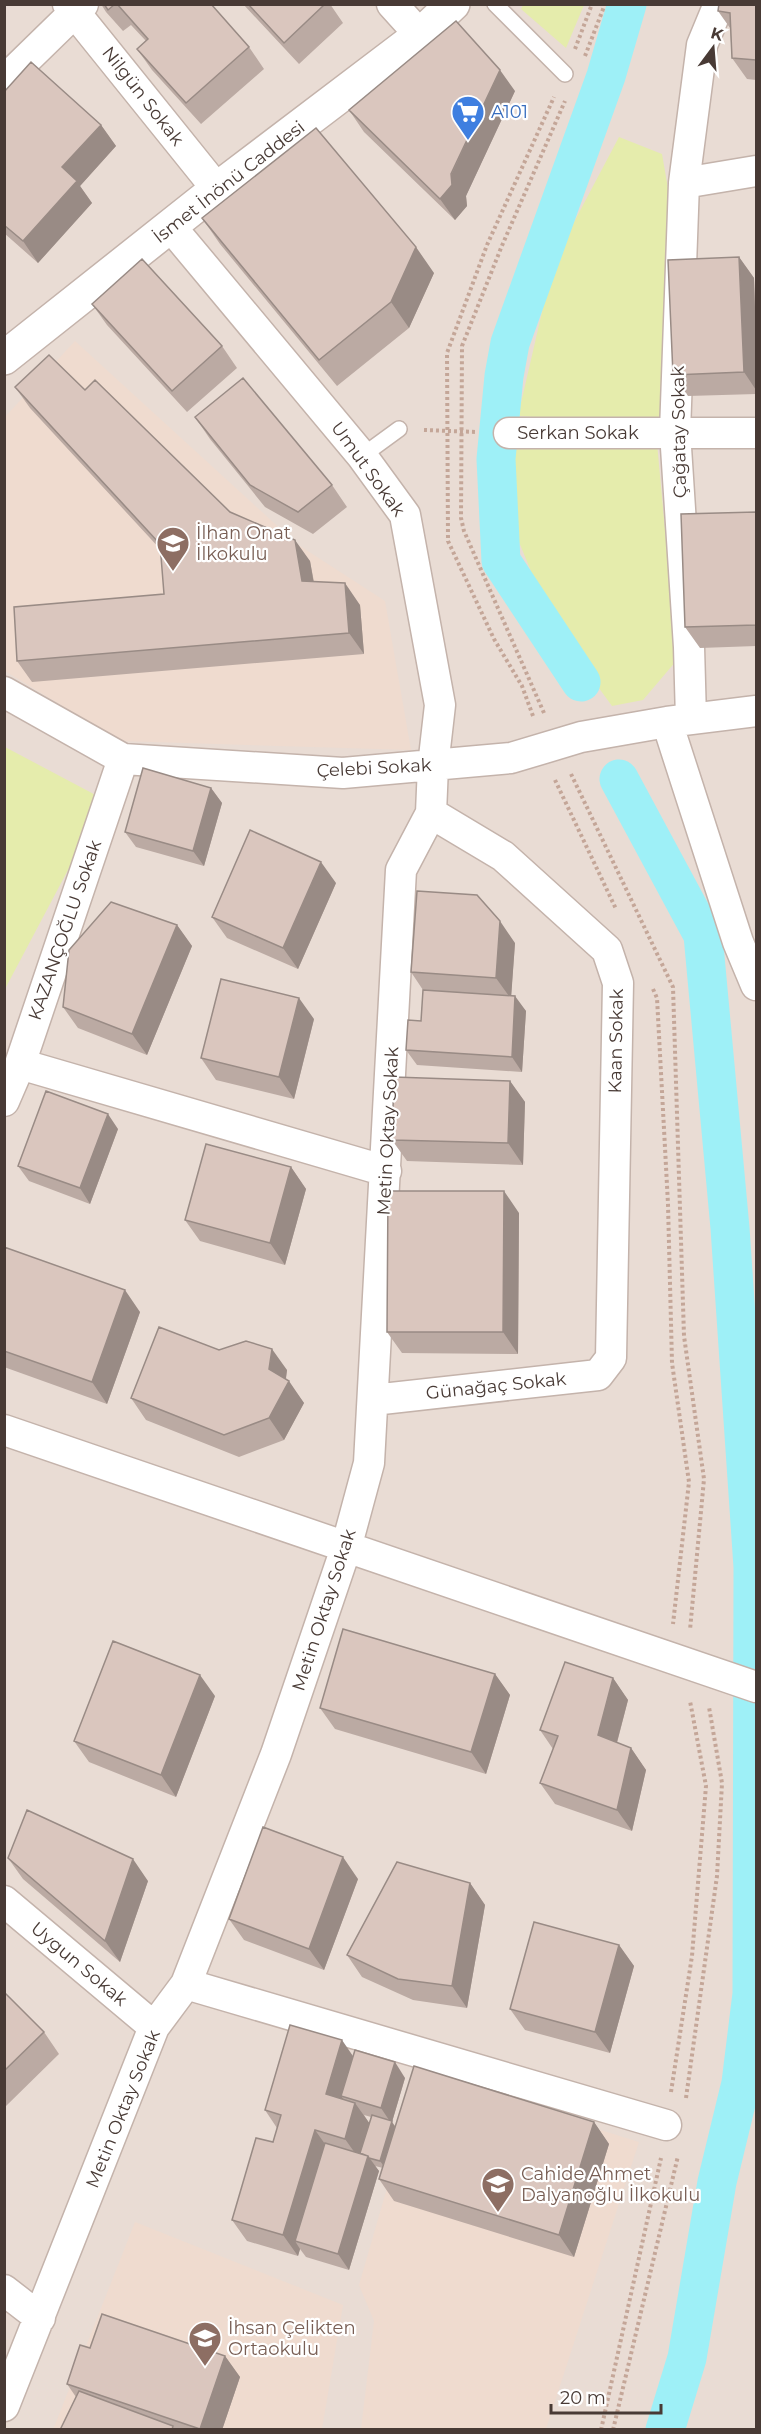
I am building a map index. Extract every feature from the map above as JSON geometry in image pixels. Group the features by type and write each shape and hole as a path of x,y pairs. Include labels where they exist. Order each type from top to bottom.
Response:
{"street":[{"path":"392,4 420,35"},
{"name":"İsmet İnönü Caddesi","path":"4,358 217,189 420,35 453,4"},
{"name":"Çağatay Sokak","path":"719,4 702,45 684,183 675,432 689,647 679,720 747,940 756,985"},
{"path":"4,81 76,7"},
{"name":"Nilgün Sokak","path":"76,7 217,189"},
{"path":"684,183 756,171"},
{"name":"Umut Sokak","path":"171,227 362,456 405,515 440,705 433,766"},
{"name":"Serkan Sokak","path":"509,433 756,433"},
{"name":"Çelebi Sokak","path":"4,692 123,759 343,773 511,758 581,737 679,720 756,711"},
{"name":"KAZANÇOĞLU Sokak","path":"4,1101 20,1064 123,759"},
{"name":"Metin Oktay Sokak","path":"4,2406 154,2027 186,1984 276,1754 346,1548 369,1463 401,870 431,813 433,766"},
{"name":"Kaan Sokak","path":"431,813 503,856 607,950 618,983 611,1358"},
{"path":"20,1064 386,1171"},
{"name":"Günağaç Sokak","path":"373,1400 598,1375 611,1358"},
{"path":"4,1430 756,1687"},
{"name":"Uygun Sokak","path":"4,1901 154,2027"},
{"path":"186,1984 666,2125"},
{"path":"4,2290 40,2318"}],"lane":[{"path":"495,4 565,74"},
{"path":"362,456 399,429"}],"path":[{"path":"592,4 565,74 487,245 449,344 448,541 494,639 522,686 556,783 617,912"},
{"name":"Serkan Sokak","path":"399,429 509,433"},
{"path":"601,2430 660,2162 692,1956 706,1786 696,1720 673,1629 689,1482 672,1363 668,1204 662,1090 657,998 652,987"}],"shaded area":[{"path":"5,5 756,5 756,2429 5,2429"},
{"name":"İlhan Onat İlkokulu","path":"75,341 297,544 385,601 411,750 120,741 5,671 4,418"},
{"name":"Cahide Ahmet Dalyanoğlu İlkokulu","path":"420,2074 639,2142 546,2429 361,2429 374,2321 359,2285"},
{"name":"İhsan Çelikten Ortaokulu","path":"135,2222 343,2305 322,2429 53,2430"}],"green space":[{"path":"523,5 584,5 566,48 521,9"},
{"path":"619,137 662,154 675,229 667,426 518,416 554,260"},
{"path":"657,443 677,660 643,700 612,706 585,669 535,581 510,520 503,450"},
{"path":"5,747 105,800 5,989"}],"building":[{"path":"104,4 115,4 108,10"},
{"path":"117,4 211,4 249,47 186,103 137,49 148,39"},
{"path":"248,4 325,4 284,43"},
{"path":"719,4 756,4 756,60 732,58 730,13 718,11"},
{"path":"456,21 500,70 451,174 452,185 440,199 349,110"},
{"path":"31,62 101,125 62,167 77,181 23,241 4,225 4,92"},
{"path":"316,128 416,247 391,302 319,360 202,218"},
{"path":"739,257 744,372 673,375 668,260"},
{"path":"142,259 222,346 172,391 92,304"},
{"name":"İlhan Onat İlkokulu","path":"49,355 85,390 95,380 230,512 295,540 302,581 345,583 349,633 17,661 14,607 164,594 160,544 15,387"},
{"path":"243,378 332,485 298,512 250,485 195,417"},
{"path":"756,512 756,625 685,627 681,514"},
{"path":"143,768 211,788 193,851 125,832"},
{"path":"250,830 321,862 283,948 212,917"},
{"path":"417,891 477,895 500,921 496,978 411,972"},
{"path":"111,902 177,925 132,1034 63,1007 69,950"},
{"path":"221,979 299,998 279,1077 201,1058"},
{"path":"423,990 515,996 512,1057 406,1050 408,1020 421,1021"},
{"path":"394,1077 510,1081 508,1143 392,1140"},
{"path":"46,1091 108,1114 80,1188 18,1166"},
{"path":"206,1144 291,1167 270,1243 185,1220"},
{"path":"388,1191 504,1191 503,1332 387,1332"},
{"path":"4,1247 125,1290 92,1382 4,1351"},
{"path":"159,1327 219,1350 246,1341 272,1349 269,1369 289,1381 269,1418 224,1435 131,1398"},
{"path":"343,1629 495,1674 471,1752 320,1708"},
{"path":"113,1641 200,1675 161,1775 74,1741"},
{"path":"565,1662 613,1678 598,1735 631,1748 617,1810 540,1783 558,1736 540,1730"},
{"path":"27,1810 133,1859 105,1941 8,1858"},
{"path":"263,1827 343,1857 309,1949 229,1919"},
{"path":"397,1862 470,1883 452,1986 398,1979 347,1955"},
{"path":"534,1922 619,1945 595,2032 510,2009"},
{"path":"4,1992 44,2032 4,2071"},
{"path":"290,2025 342,2040 326,2094 355,2103 345,2139 315,2130 283,2235 232,2220 256,2138 273,2142 281,2115 265,2110"},
{"path":"355,2050 395,2062 381,2108 341,2096"},
{"name":"Cahide Ahmet Dalyanoğlu İlkokulu","path":"414,2066 594,2122 559,2235 379,2179"},
{"path":"372,2115 392,2121 380,2161 360,2153"},
{"path":"325,2143 368,2156 338,2254 295,2241"},
{"path":"102,2314 225,2356 200,2429 67,2384 80,2345 90,2348"},
{"path":"79,2391 173,2426 172,2430 60,2430"}],"waterway":[{"path":"581,682 501,561 496,459 504,376 510,343 606,76 627,4"},
{"path":"619,779 703,935 730,1228 753,1567 752,1994 741,2083 717,2182 687,2358 665,2430"}],"place":[{"name":"A101","path":"468,141"},
{"name":"İlhan Onat İlkokulu","path":"173,572"},
{"name":"Cahide Ahmet Dalyanoğlu İlkokulu","path":"498,2213"},
{"name":"İhsan Çelikten Ortaokulu","path":"205,2367"}]}
